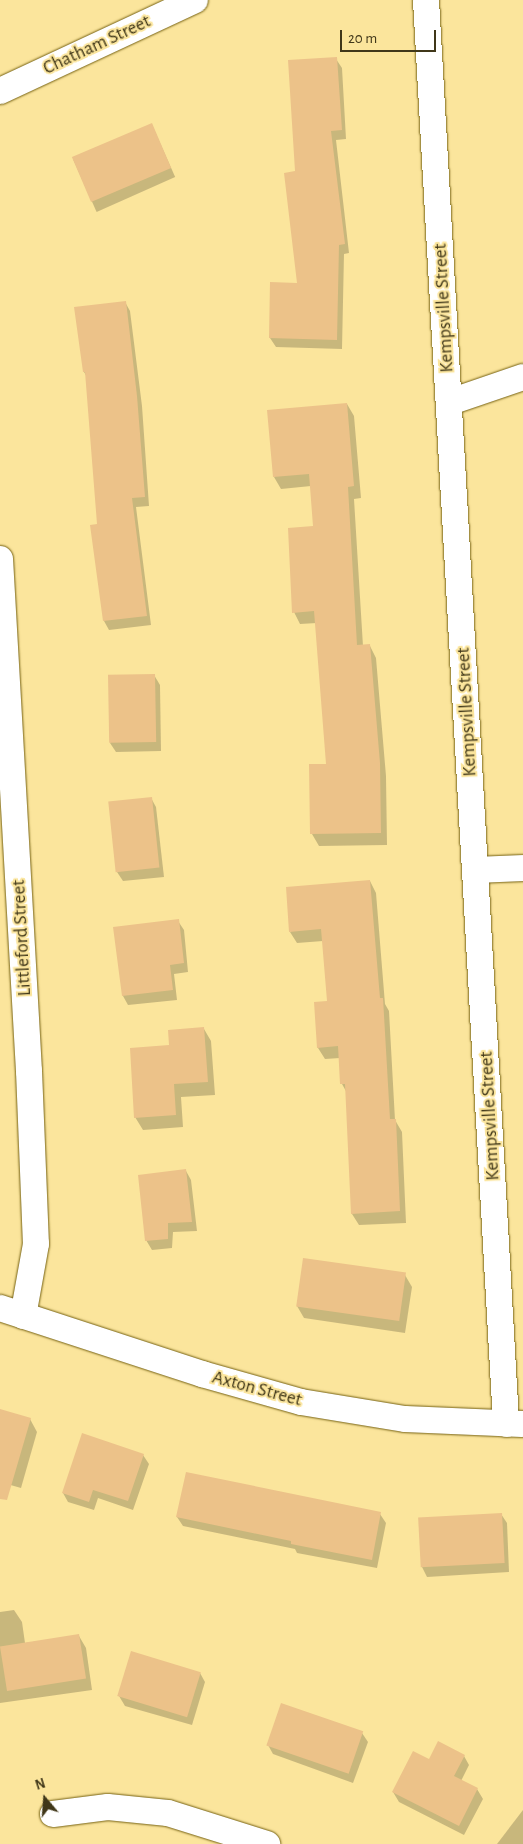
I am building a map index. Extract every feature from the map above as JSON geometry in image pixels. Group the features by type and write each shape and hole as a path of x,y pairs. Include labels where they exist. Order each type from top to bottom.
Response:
{"street":[{"name":"Chatham Street","path":"0,91 195,0"},
{"name":"Kempsville Street","path":"426,0 476,870 515,1424"},
{"path":"450,402 523,377"},
{"name":"Littleford Street","path":"0,558 29,1061 36,1244 12,1312"},
{"path":"476,870 523,868"},
{"name":"Axton Street","path":"12,1312 202,1374 300,1402 405,1419 515,1424"},
{"path":"53,1814 108,1807 168,1813 267,1844"}],"building":[{"path":"337,57 342,130 331,131 345,244 339,245 337,340 269,338 270,282 297,283 284,173 295,171 288,60"},
{"path":"152,123 171,168 91,202 72,157"},
{"path":"126,301 137,396 145,497 132,498 147,616 103,621 90,525 97,524 85,372 83,372 74,307"},
{"path":"347,403 354,486 348,487 357,645 370,644 380,763 381,833 310,834 309,764 326,764 314,611 292,613 288,528 313,526 309,474 273,477 267,410"},
{"path":"155,674 156,742 109,743 108,675"},
{"path":"152,797 159,868 116,872 108,802"},
{"path":"370,880 380,998 383,998 390,1119 396,1119 400,1211 351,1214 345,1084 340,1084 338,1046 317,1048 314,1002 327,1001 321,929 289,932 286,887"},
{"path":"179,919 184,963 170,965 173,990 122,996 113,927"},
{"path":"204,1027 208,1082 174,1084 176,1115 134,1118 130,1048 169,1045 168,1030"},
{"path":"186,1169 192,1222 168,1223 168,1239 145,1241 138,1175"},
{"path":"303,1258 406,1272 399,1321 296,1307"},
{"path":"0,1409 31,1418 7,1500 0,1499"},
{"path":"82,1433 144,1454 128,1501 93,1490 89,1502 62,1493"},
{"path":"186,1472 381,1512 372,1560 291,1544 291,1541 176,1517"},
{"path":"502,1513 505,1563 421,1567 418,1517"},
{"path":"79,1634 86,1678 7,1691 0,1647"},
{"path":"131,1651 201,1672 187,1717 117,1696"},
{"path":"281,1703 363,1731 349,1774 266,1746"},
{"path":"438,1741 465,1755 454,1776 478,1788 459,1826 392,1792 413,1751 429,1759"}]}
